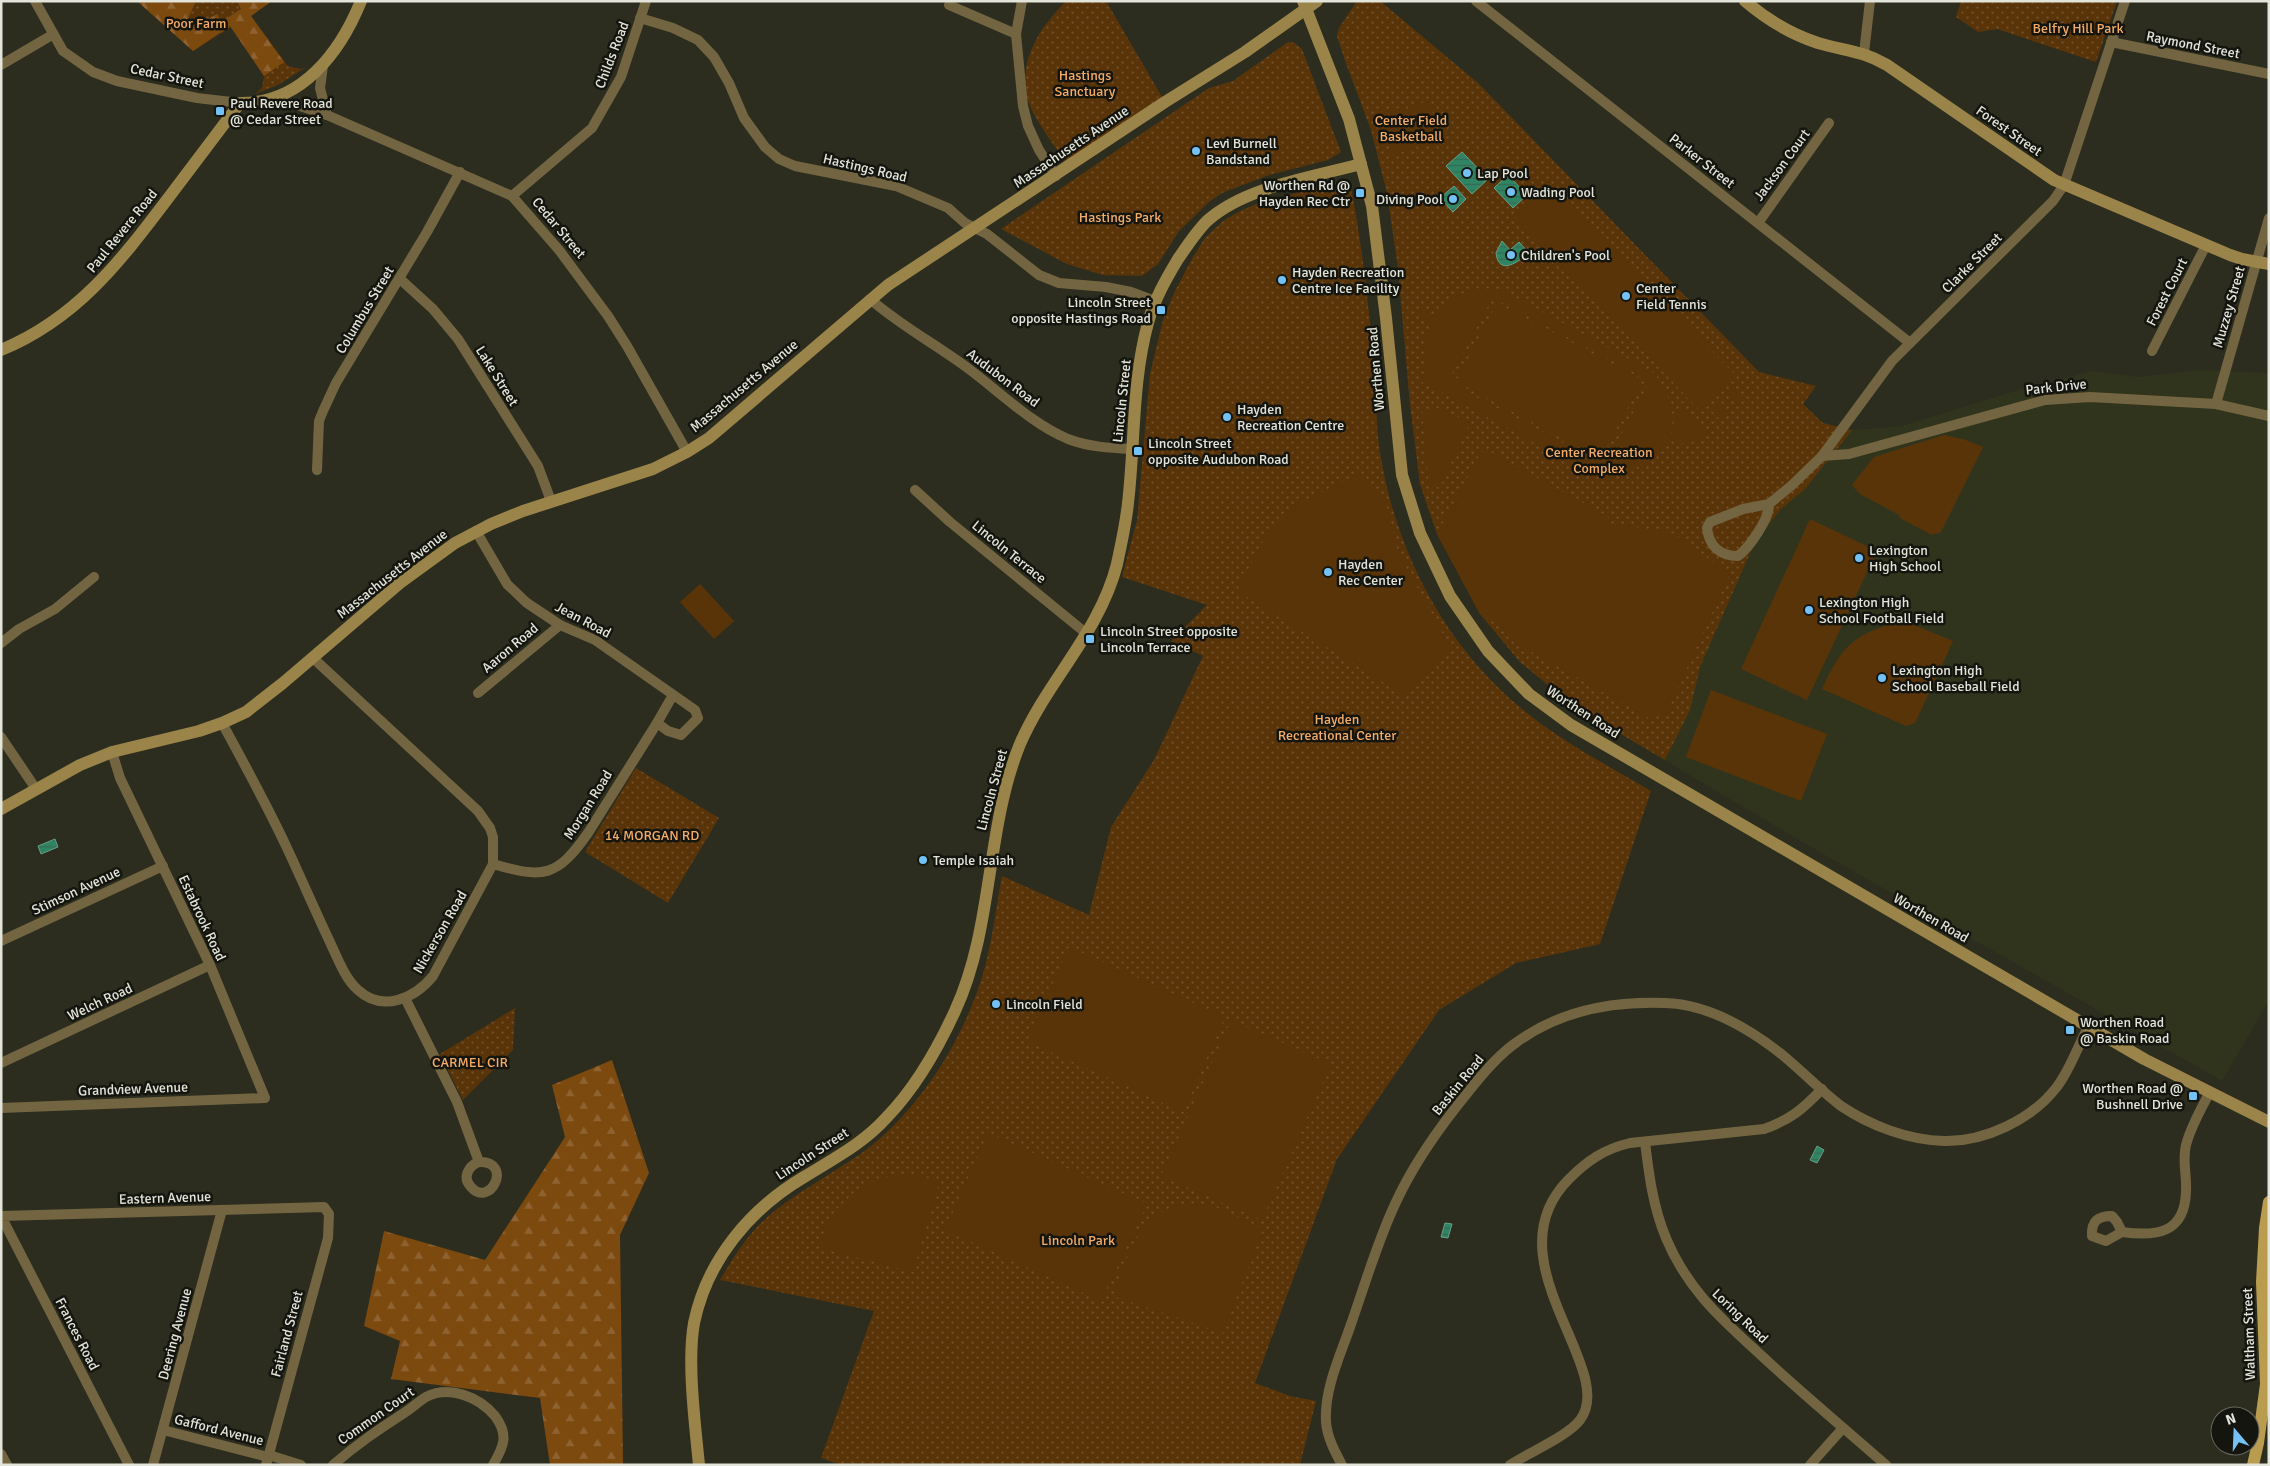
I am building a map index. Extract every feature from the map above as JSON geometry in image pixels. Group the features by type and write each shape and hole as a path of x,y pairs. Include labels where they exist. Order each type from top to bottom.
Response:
{"main road":[{"path":"269,100 303,82 323,66 340,44 361,1"},
{"name":"Massachusetts Avenue","path":"1,809 80,765 112,752 198,731 246,712 409,576 440,553 476,531 551,501 653,469 687,452 709,438 870,299 1165,102 1244,52 1304,5 1317,1"},
{"name":"Forest Street","path":"1745,1 1774,22 1800,36 1819,43 1864,53 1898,72 2044,174 2064,185 2236,257 2262,263"},
{"name":"Worthen Road","path":"1304,5 1349,119 1372,206 1402,474 1420,533 1450,596 1491,655 1529,694 1571,725 2144,1059 2269,1122"},
{"name":"Cedar Street","path":"240,103 269,100"},
{"name":"Paul Revere Road","path":"1,350 42,329 67,312 94,289 129,249 240,103"},
{"name":"Lincoln Street","path":"699,1465 692,1359 693,1326 707,1282 721,1253 746,1222 781,1192 846,1152 887,1118 922,1072 956,1010 973,960 1001,804 1021,743 1047,691 1088,634 1100,611 1116,564 1128,506 1140,364 1148,321 1170,273 1194,236 1207,221 1224,209 1254,194 1361,164"},
{"name":"Waltham Street","path":"2253,1465 2266,1384 2262,1282 2265,1228 2269,1202"}],"street":[{"name":"Cedar Street","path":"35,1 52,35 64,51 72,59 104,77 209,101 240,103"},
{"name":"Childs Road","path":"512,196 592,128 621,77 646,1"},
{"path":"1022,1 1016,34 1018,74 1028,126 1039,150 1056,176"},
{"name":"Parker Street","path":"1476,1 1910,343"},
{"path":"1864,53 1870,1"},
{"name":"Clarke Street","path":"1769,504 1770,510 1744,552 1738,556 1724,554 1711,543 1707,528 1710,522 1743,509 1769,504 1822,456 1892,361 2046,209 2064,185 2125,1"},
{"path":"949,5 1016,34"},
{"name":"Hastings Road","path":"640,18 673,28 698,40 714,57 744,118 761,142 778,159 795,166 896,186 948,208 965,224 987,234 1039,275 1059,283 1106,287 1131,292 1156,301"},
{"path":"1,65 52,35"},
{"name":"Raymond Street","path":"2111,42 2269,74"},
{"path":"323,66 320,88 327,115"},
{"name":"Cedar Street","path":"269,100 297,105 327,115 512,196 559,250 608,316 628,346 687,452"},
{"name":"Jackson Court","path":"1758,223 1829,123"},
{"name":"Columbus Street","path":"318,470 319,421 336,383 400,279 460,172"},
{"name":"Muzzey Street","path":"2216,404 2262,263 2269,218"},
{"name":"Forest Court","path":"2152,351 2206,245"},
{"name":"Lake Street","path":"400,279 433,309 458,339 538,466 551,501"},
{"name":"Audubon Road","path":"870,299 913,332 1058,434 1091,446 1132,449"},
{"name":"Park Drive","path":"1822,456 1849,454 2045,400 2090,397 2216,404 2269,416"},
{"name":"Lincoln Terrace","path":"915,490 950,522 1088,634"},
{"name":"Jean Road","path":"476,531 507,584 527,603 560,625 595,640 695,710 698,718 681,735 668,731 656,723"},
{"path":"1,643 19,629 55,609 94,577"},
{"name":"Aaron Road","path":"478,693 560,625"},
{"name":"Nickerson Road","path":"222,723 265,800 337,957 353,985 363,994 380,1001 399,1001 421,989 433,976 493,864 493,837 487,823 478,811 313,658"},
{"path":"656,723 673,695"},
{"name":"Morgan Road","path":"493,864 521,873 534,874 549,870 563,863 588,832 656,723"},
{"path":"1,737 36,790"},
{"name":"Estabrook Road","path":"112,752 120,778 210,965 265,1098"},
{"name":"Stimson Avenue","path":"1,941 163,866"},
{"name":"Welch Road","path":"1,1063 210,965"},
{"path":"406,998 457,1102 479,1162"},
{"name":"Baskin Road","path":"1342,1465 1333,1447 1326,1424 1327,1404 1340,1358 1390,1216 1408,1179 1453,1110 1492,1063 1516,1042 1559,1018 1589,1008 1624,1003 1669,1003 1718,1016 1748,1031 1779,1052 1840,1105 1859,1117 1893,1132 1922,1139 1946,1141 1975,1137 2017,1121 2045,1100 2058,1086 2088,1027"},
{"path":"1510,1465 1560,1435 1580,1420 1587,1402 1584,1373 1552,1296 1542,1256 1542,1233 1550,1207 1562,1186 1594,1156 1612,1147 1764,1130 1782,1123 1803,1109 1822,1089"},
{"path":"2122,1232 2155,1233 2170,1229 2180,1220 2186,1190 2184,1166 2186,1146 2193,1125 2210,1092"},
{"name":"Grandview Avenue","path":"1,1108 265,1098"},
{"name":"Loring Road","path":"1645,1142 1657,1212 1666,1238 1678,1262 1704,1301 1788,1380 1886,1465"},
{"name":"Eastern Avenue","path":"1,1216 324,1207 328,1211"},
{"name":"Deering Avenue","path":"153,1465 222,1210"},
{"name":"Fairland Street","path":"268,1459 328,1238 330,1223 328,1211"},
{"name":"Frances Road","path":"1,1216 129,1465"},
{"name":"Common Court","path":"333,1465 362,1440 427,1397 447,1392 473,1398 488,1408 500,1422 504,1434 503,1448 493,1465"},
{"path":"1810,1465 1844,1428"},
{"name":"Gafford Avenue","path":"163,1430 268,1459"},
{"path":"1,1454 7,1465"},
{"path":"268,1459 301,1465"}],"shaded area":[{"name":"Lexington High School","path":"1357,1 1380,1 1478,83 1759,372 1816,386 1803,404 1823,423 1852,430 1902,426 2015,391 2093,371 2137,377 2200,370 2269,373 2269,1001 2222,1081 1804,843 1575,707 1520,662 1480,614 1437,534 1420,484 1410,404 1398,268 1387,193 1371,130 1337,36 1339,28"},
{"name":"Lap Pool","path":"1462,152 1488,179 1472,194 1446,166"},
{"name":"Wading Pool","path":"1508,175 1527,195 1513,208 1494,188"},
{"name":"Diving Pool","path":"1454,186 1466,199 1453,212 1440,198"},
{"name":"Children's Pool","path":"1502,241 1510,250 1519,242 1529,253 1515,263 1505,266 1498,260 1496,253"},
{"path":"55,839 58,847 41,854 38,846"},
{"path":"1817,1146 1824,1150 1817,1163 1810,1160"},
{"path":"1445,1223 1452,1224 1448,1238 1441,1237"}],"green space":[{"name":"Poor Farm","path":"137,1 272,1 251,16 288,66 300,69 306,67 278,85 255,94 262,88 264,76 231,27 193,51"},
{"name":"Poor Farm","path":"137,1 196,1 188,18 191,25 200,31 210,18 217,14 221,22 241,9 237,1 272,1 251,16 284,62 264,76 230,26 193,51"},
{"name":"Hastings Sanctuary","path":"1066,1 1106,1 1165,102 1069,167 1034,114 1027,97 1025,83 1026,69 1034,44 1048,22"},
{"name":"Center Recreation Complex","path":"1357,1 1380,1 1478,83 1759,372 1816,386 1803,404 1823,423 1852,430 1805,489 1781,509 1764,530 1750,553 1700,667 1690,710 1665,760 1575,707 1520,662 1480,614 1437,534 1420,484 1410,404 1398,268 1387,193 1371,130 1337,36 1339,28"},
{"name":"Belfry Hill Park","path":"1961,1 2117,1 2096,62 1997,29 1978,32 1956,17"},
{"name":"Hastings Park","path":"1288,42 1295,43 1302,49 1341,152 1328,160 1269,175 1222,193 1209,202 1179,231 1158,264 1142,276 1103,275 1067,264 1001,229 1209,88 1233,81"},
{"path":"1430,101 1440,143 1418,148 1408,106"},
{"path":"1404,107 1413,149 1391,154 1381,112"},
{"path":"1346,180 1350,183 1364,272 1374,362 1377,426 1382,464 1400,533 1414,566 1430,598 1449,629 1494,684 1521,708 1552,731 1651,791 1600,944 1516,963 1439,1010 1337,1159 1255,1383 1290,1396 1316,1401 1300,1465 842,1465 821,1458 874,1311 720,1280 757,1227 783,1204 871,1146 911,1107 929,1084 959,1034 981,981 990,944 1002,876 1089,915 1111,827 1154,760 1203,656 1171,641 1207,605 1122,577 1137,520 1150,374 1163,320 1174,293 1193,257 1205,238 1223,221 1259,203"},
{"name":"Center Field Tennis","path":"1550,183 1737,377 1701,412 1515,216"},
{"path":"1480,288 1497,289 1511,295 1653,372 1665,389 1671,406 1673,422 1669,437 1661,450 1649,461 1633,469 1612,474 1607,482 1420,381 1428,364 1426,343 1427,332 1431,322 1419,315 1422,309 1434,315 1449,301","holes":["1492,299 1639,375 1649,383 1606,463 1592,458 1459,388 1450,378"]},
{"path":"1497,303 1643,380 1600,459 1456,381"},
{"path":"1732,386 1745,399 1737,406 1725,393"},
{"path":"1716,402 1728,414 1721,421 1709,408"},
{"path":"1684,403 1685,407 1707,433 1694,441 1680,443 1670,440 1674,424 1674,410 1680,408 1680,404"},
{"path":"1437,408 1470,423 1440,487 1429,488 1422,410"},
{"path":"1944,435 1963,439 1983,447 1941,532 1932,535 1860,494 1852,485 1874,457"},
{"path":"1487,450 1607,516 1611,523 1672,533 1730,574 1666,714 1650,719 1509,639 1504,628 1480,614 1437,534 1481,452"},
{"name":"Hayden Rec Center","path":"1357,475 1386,504 1398,552 1450,647 1405,696 1237,591 1270,528 1293,506"},
{"name":"Lexington High School Football Field","path":"1810,519 1877,551 1807,700 1741,669"},
{"path":"700,584 734,621 714,639 680,602"},
{"name":"Lexington High School Baseball Field","path":"1891,624 1912,624 1953,641 1915,723 1906,726 1822,689 1840,655 1848,647 1865,634"},
{"path":"1711,690 1827,734 1801,801 1686,757"},
{"name":"14 MORGAN RD","path":"636,768 719,818 668,903 585,852"},
{"path":"1069,947 1225,1017 1183,1112 1027,1041"},
{"name":"CARMEL CIR","path":"515,1008 513,1050 463,1100 440,1054"},
{"path":"1231,1020 1331,1064 1262,1220 1161,1176"},
{"path":"612,1060 649,1173 620,1235 623,1465 550,1465 540,1398 391,1379 400,1341 364,1326 384,1231 485,1260 565,1137 552,1085"},
{"name":"Lincoln Park","path":"988,1133 1147,1204 1101,1301 945,1230"},
{"path":"911,1175 940,1180 913,1272 820,1248 826,1225 835,1211 853,1193 879,1178"},
{"path":"1188,1203 1211,1205 1263,1229 1223,1333 1113,1296 1131,1249 1144,1228 1165,1210"}],"place":[{"name":"Paul Revere Road @ Cedar Street","path":"220,111"},
{"name":"Levi Burnell Bandstand","path":"1196,151"},
{"name":"Lap Pool","path":"1467,173"},
{"name":"Wading Pool","path":"1511,192"},
{"name":"Worthen Rd @ Hayden Rec Ctr","path":"1360,193"},
{"name":"Diving Pool","path":"1453,199"},
{"name":"Children's Pool","path":"1511,255"},
{"name":"Hayden Recreation Centre Ice Facility","path":"1282,280"},
{"name":"Center Field Tennis","path":"1626,296"},
{"name":"Lincoln Street opposite Hastings Road","path":"1161,310"},
{"name":"Hayden Recreation Centre","path":"1227,417"},
{"name":"Lincoln Street opposite Audubon Road","path":"1138,451"},
{"name":"Lexington High School","path":"1859,558"},
{"name":"Hayden Rec Center","path":"1328,572"},
{"name":"Lexington High School Football Field","path":"1809,610"},
{"name":"Lincoln Street opposite Lincoln Terrace","path":"1090,639"},
{"name":"Lexington High School Baseball Field","path":"1882,678"},
{"name":"Temple Isaiah","path":"923,860"},
{"name":"Lincoln Field","path":"996,1004"},
{"name":"Worthen Road @ Baskin Road","path":"2070,1030"},
{"name":"Worthen Road @ Bushnell Drive","path":"2193,1096"}],"park label":[{"name":"Center Field Basketball","path":"1411,128"},
{"name":"Hayden Recreational Center","path":"1337,728"}]}
